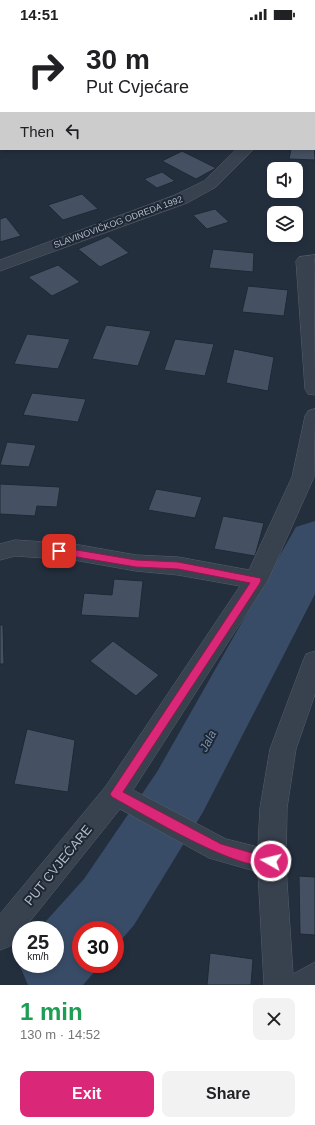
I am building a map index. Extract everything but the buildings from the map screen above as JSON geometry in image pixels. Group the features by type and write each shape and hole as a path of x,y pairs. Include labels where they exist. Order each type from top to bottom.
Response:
{"street":[{"name":"SLAVINOVIČKOG ODREDA 1992","path":"0,266 104,226 181,199 210,184 245,150"},
{"path":"315,260 305,261 315,389"},
{"name":"PUT CVJEĆARE","path":"0,936 123,798 256,580 303,478 315,416"},
{"path":"0,552 15,548 74,552 136,563 178,566 256,580"},
{"path":"279,985 271,861 273,811 283,749 315,661"},
{"path":"123,798 219,849 252,859 271,861"},
{"path":"302,985 315,977"}],"waterway":[{"name":"Jala","path":"93,921 109,902 180,792 315,541"},
{"name":"Jala","path":"64,954 72,944"}],"route":[{"path":"59,551 74,552 136,563 178,566 256,580 116,794 219,849 252,859 271,861"}]}
